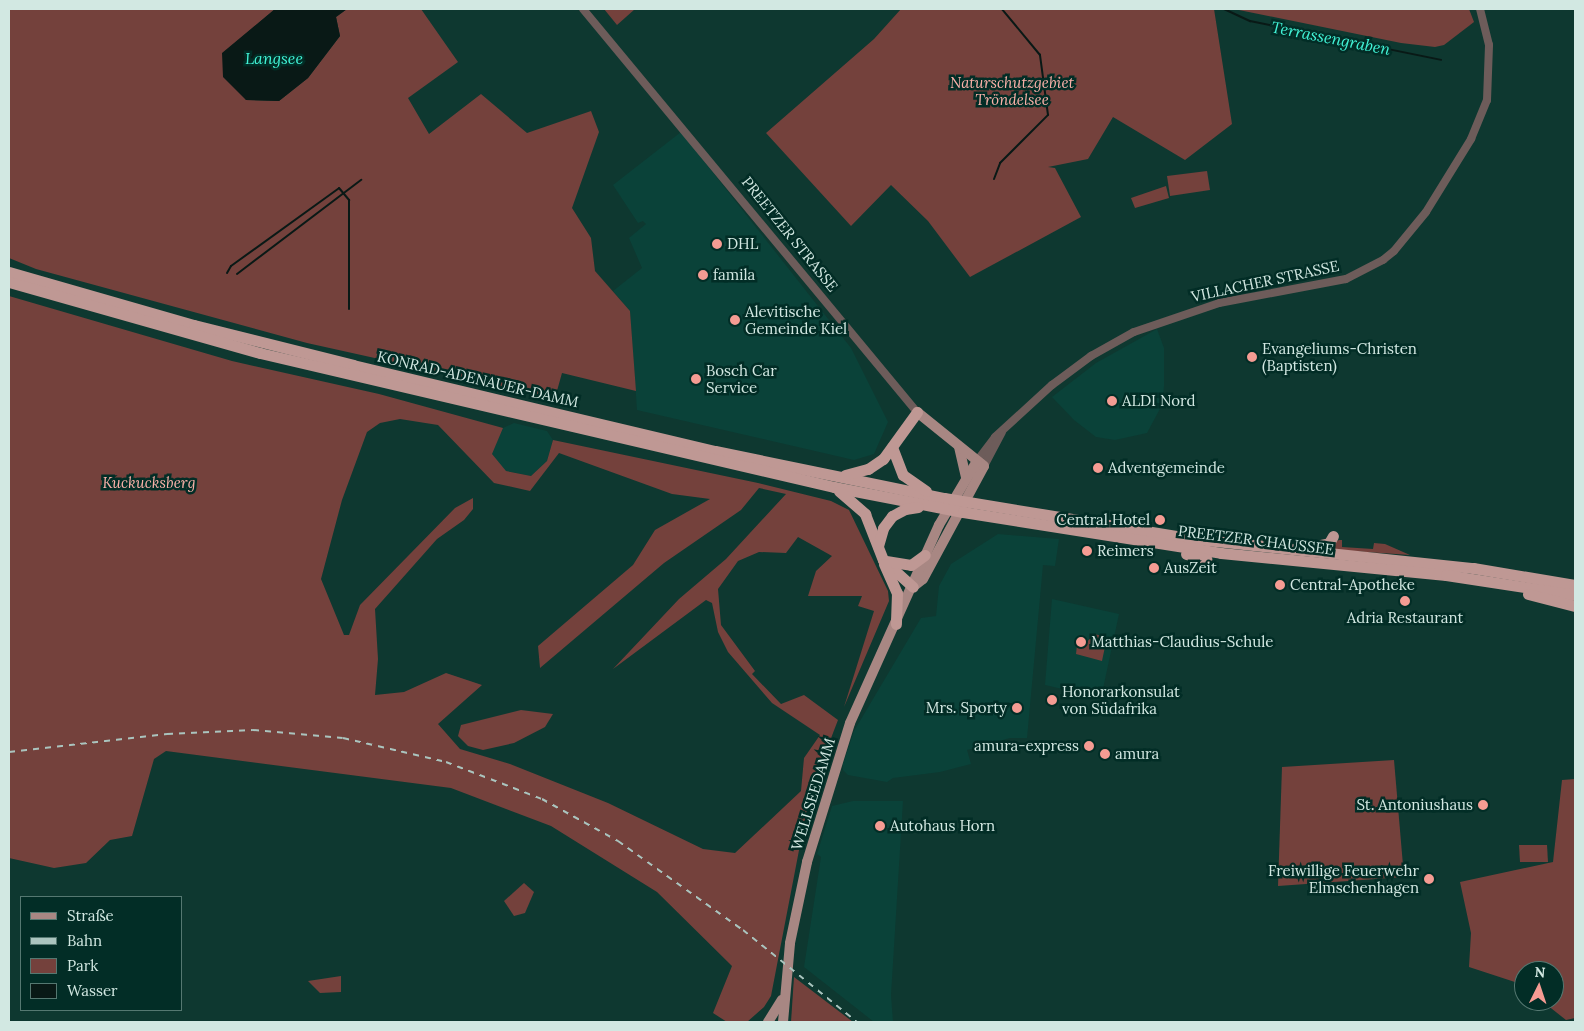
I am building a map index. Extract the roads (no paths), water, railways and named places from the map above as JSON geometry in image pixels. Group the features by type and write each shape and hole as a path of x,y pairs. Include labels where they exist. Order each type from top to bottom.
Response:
{"highway":[{"name":"KONRAD-ADENAUER-DAMM","path":"9,272 286,348 833,481"},
{"name":"KONRAD-ADENAUER-DAMM","path":"9,282 260,353 833,481 938,501"},
{"path":"896,624 897,593 886,573 878,546 862,509 833,481 868,469 892,447 896,437 917,412"},
{"path":"892,447 903,475 910,483 938,501"},
{"path":"878,546 883,528 892,516 905,509 938,501"},
{"name":"PREETZER CHAUSSEE","path":"938,501 1170,545 1494,581 1575,595"},
{"name":"PREETZER CHAUSSEE","path":"965,507 1287,550 1444,564 1575,584"},
{"path":"1287,550 1324,544 1334,536"},
{"path":"1170,545 1182,553 1206,559"},
{"path":"883,560 898,566 910,566 925,555"},
{"path":"883,560 913,587"},
{"path":"1515,574 1543,572 1575,577"},
{"path":"1494,581 1514,591 1575,606"}],"main road":[{"name":"PREETZER STRASSE","path":"917,412 980,463"},
{"path":"959,447 966,478"},
{"name":"WELLSEEDAMM","path":"783,1022 785,980 790,943 807,862 854,714 913,587 925,555 966,478 980,463"},
{"name":"WELLSEEDAMM","path":"913,587 923,579 980,463"},
{"path":"768,1022 784,995"}],"street":[{"name":"PREETZER STRASSE","path":"584,9 917,412"},
{"name":"VILLACHER STRASSE","path":"980,463 1002,432 1065,376 1134,332 1219,303 1318,286 1360,273 1383,260 1406,238 1471,139 1487,100 1490,64 1480,9"}],"water":[{"name":"Langsee","path":"275,9 347,9 336,17 340,36 308,78 279,101 246,100 223,77 222,53"}],"waterway":[{"path":"994,179 1000,163 1048,115 1040,55 1002,9"},
{"name":"Terrassengraben","path":"1224,9 1250,21 1441,60"},
{"path":"237,274 361,180"},
{"path":"227,273 231,266 339,188 349,200 349,309"}],"railway":[{"path":"9,752 167,734 253,730 343,738 446,762 542,799 618,841 743,930 857,1022"}],"place":[{"name":"DHL","path":"717,244"},
{"name":"famila","path":"703,275"},
{"name":"Alevitische Gemeinde Kiel","path":"735,320"},
{"name":"Evangeliums-Christen (Baptisten)","path":"1252,357"},
{"name":"Bosch Car Service","path":"696,379"},
{"name":"ALDI Nord","path":"1112,401"},
{"name":"Adventgemeinde","path":"1098,468"},
{"name":"Central Hotel","path":"1160,520"},
{"name":"Reimers","path":"1087,551"},
{"name":"AusZeit","path":"1154,568"},
{"name":"Central-Apotheke","path":"1280,585"},
{"name":"Adria Restaurant","path":"1405,601"},
{"name":"Matthias-Claudius-Schule","path":"1081,642"},
{"name":"Honorarkonsulat von Südafrika","path":"1052,700"},
{"name":"Mrs. Sporty","path":"1017,708"},
{"name":"amura-express","path":"1089,746"},
{"name":"amura","path":"1105,754"},
{"name":"St. Antoniushaus","path":"1483,805"},
{"name":"Autohaus Horn","path":"880,826"},
{"name":"Freiwillige Feuerwehr Elmschenhagen","path":"1429,879"}],"park label":[{"name":"Naturschutzgebiet Tröndelsee","path":"1012,90"},
{"name":"Kuckucksberg","path":"149,483"}]}
